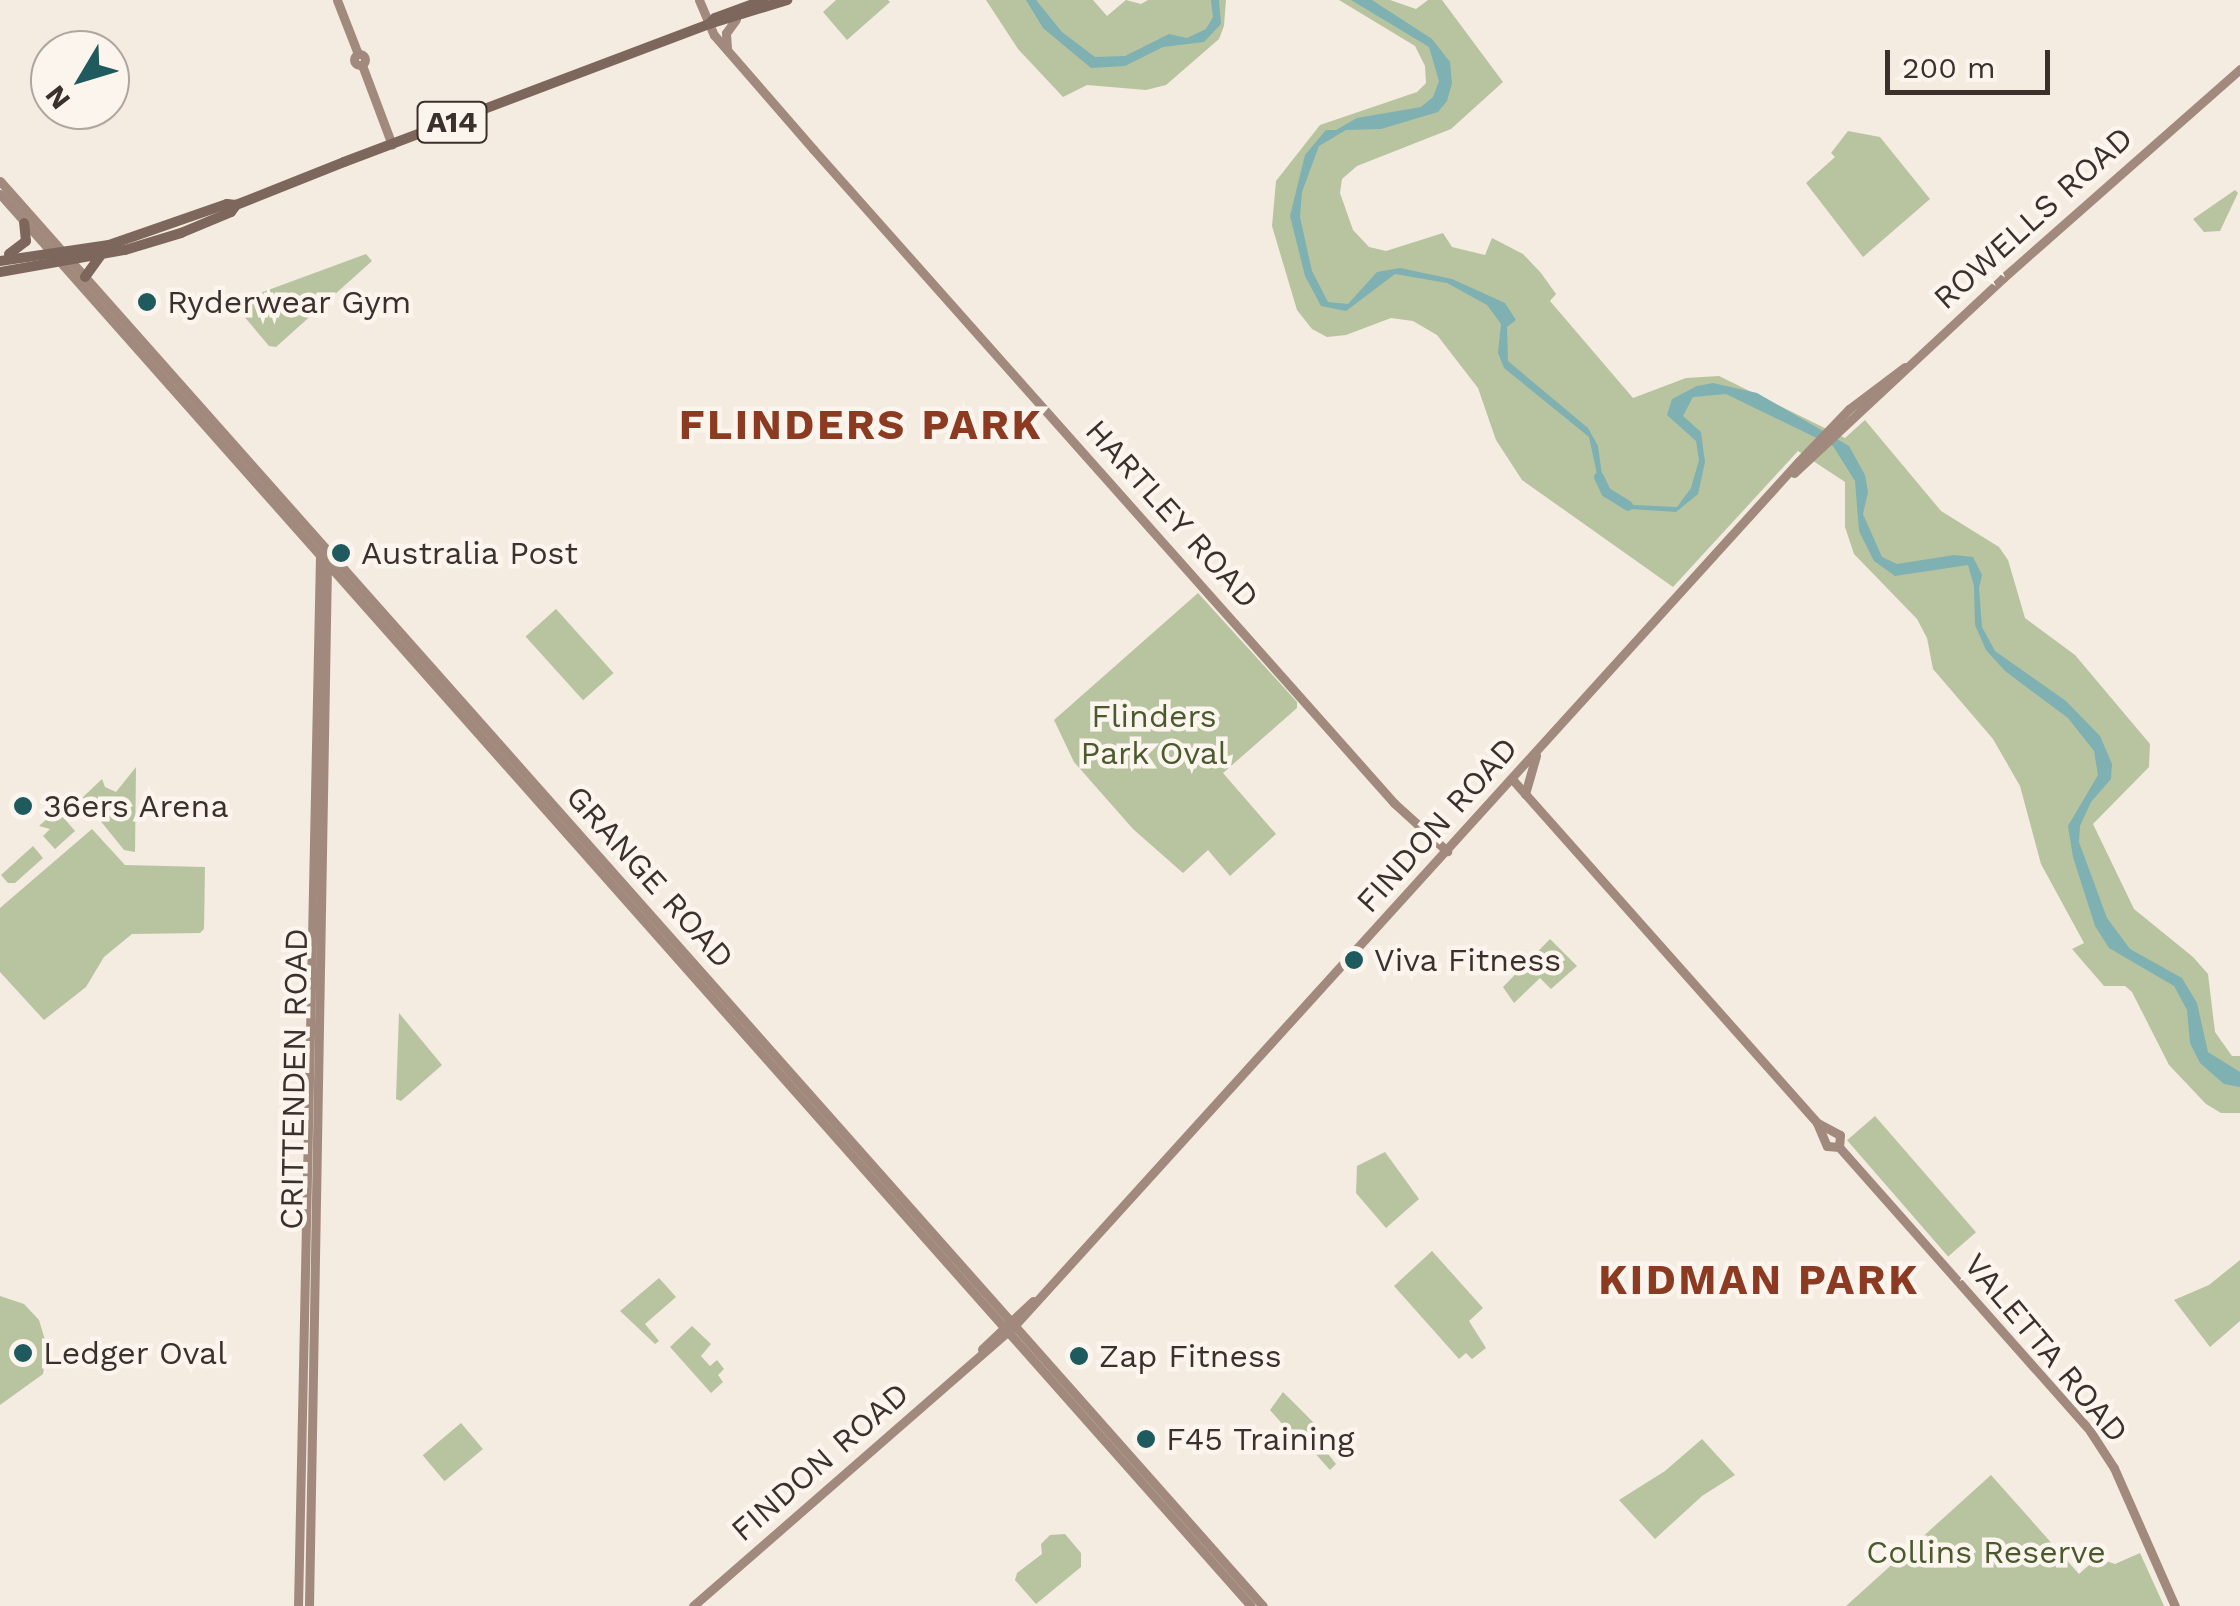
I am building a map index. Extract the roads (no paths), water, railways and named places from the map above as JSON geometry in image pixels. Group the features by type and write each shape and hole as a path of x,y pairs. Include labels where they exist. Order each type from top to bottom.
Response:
{"main road":[{"path":"337,0 392,145"},
{"name":"HARTLEY ROAD","path":"699,0 708,24 727,49 1394,803 1447,851"},
{"name":"A14","path":"708,24 764,0"},
{"name":"A14","path":"0,272 58,254 102,254 196,228 236,205 708,24 736,19 787,0"},
{"path":"727,49 726,33 736,19"},
{"name":"ROWELLS ROAD","path":"1841,423 2240,69"},
{"name":"GRANGE ROAD","path":"0,181 58,254 326,557 1263,1606"},
{"name":"GRANGE ROAD","path":"0,194 24,223 85,277 341,579 996,1311"},
{"name":"A14","path":"0,260 58,254 132,239 226,204 236,205"},
{"path":"0,260 24,244 24,223"},
{"path":"85,277 90,263 102,254"},
{"name":"FINDON ROAD","path":"693,1606 979,1356 1025,1311 1841,423"},
{"name":"CRITTENDEN ROAD","path":"309,1606 326,557"},
{"name":"CRITTENDEN ROAD","path":"298,1606 326,557"},
{"path":"327,582 341,579"},
{"path":"1526,794 1536,754"},
{"path":"1512,780 1526,794"},
{"name":"VALETTA ROAD","path":"1526,794 1828,1135 1840,1135 1839,1146 2090,1432 2114,1468 2175,1606"},
{"path":"996,1311 1025,1311 1024,1342 989,1345 996,1311"},
{"name":"GRANGE ROAD","path":"1092,1417 1251,1606"}],"water":[{"path":"1026,0 1036,0 1062,32 1095,57 1125,56 1169,34 1187,38 1206,29 1213,17 1211,0 1219,0 1221,24 1204,42 1163,47 1125,66 1091,68 1043,28"},
{"path":"1351,0 1372,0 1432,39 1450,62 1452,83 1447,101 1438,112 1381,129 1346,130 1319,146 1302,192 1300,217 1312,271 1328,302 1348,304 1377,272 1400,268 1452,279 1505,303 1516,320 1507,327 1508,361 1588,428 1598,446 1604,489 1633,505 1677,507 1691,488 1699,460 1696,441 1667,415 1672,399 1697,386 1713,383 1757,393 1849,446 1865,475 1868,492 1863,514 1882,557 1897,564 1954,555 1973,557 1982,575 1982,627 1995,651 2066,701 2100,736 2112,764 2111,779 2091,802 2080,826 2079,842 2107,918 2130,949 2182,978 2197,1003 2208,1052 2240,1072 2240,1087 2224,1084 2200,1063 2190,1043 2187,1010 2174,986 2109,948 2095,926 2073,857 2068,826 2098,775 2094,751 2068,718 2005,671 1986,650 1975,625 1974,586 1968,565 1895,576 1874,561 1859,531 1855,481 1833,446 1726,394 1693,397 1683,416 1701,432 1705,462 1698,494 1676,512 1631,509 1601,493 1589,437 1504,368 1498,353 1501,324 1487,305 1447,283 1395,274 1346,311 1321,306 1305,276 1290,216 1305,155 1326,130 1336,130 1357,118 1421,107 1433,97 1439,81 1429,47"}],"waterway":[{"path":"1599,477 1606,492 1628,506"}],"place":[{"name":"Ryderwear Gym","path":"147,302"},
{"name":"Australia Post","path":"341,553"},
{"name":"36ers Arena","path":"23,806"},
{"name":"Viva Fitness","path":"1354,960"},
{"name":"Ledger Oval","path":"23,1353"},
{"name":"Zap Fitness","path":"1079,1356"},
{"name":"F45 Training","path":"1146,1439"}],"district":[{"name":"FLINDERS PARK","path":"861,425"},
{"name":"KIDMAN PARK","path":"1759,1280"}],"park label":[{"name":"Flinders Park Oval","path":"1154,736"},
{"name":"Collins Reserve","path":"1986,1552"}]}
